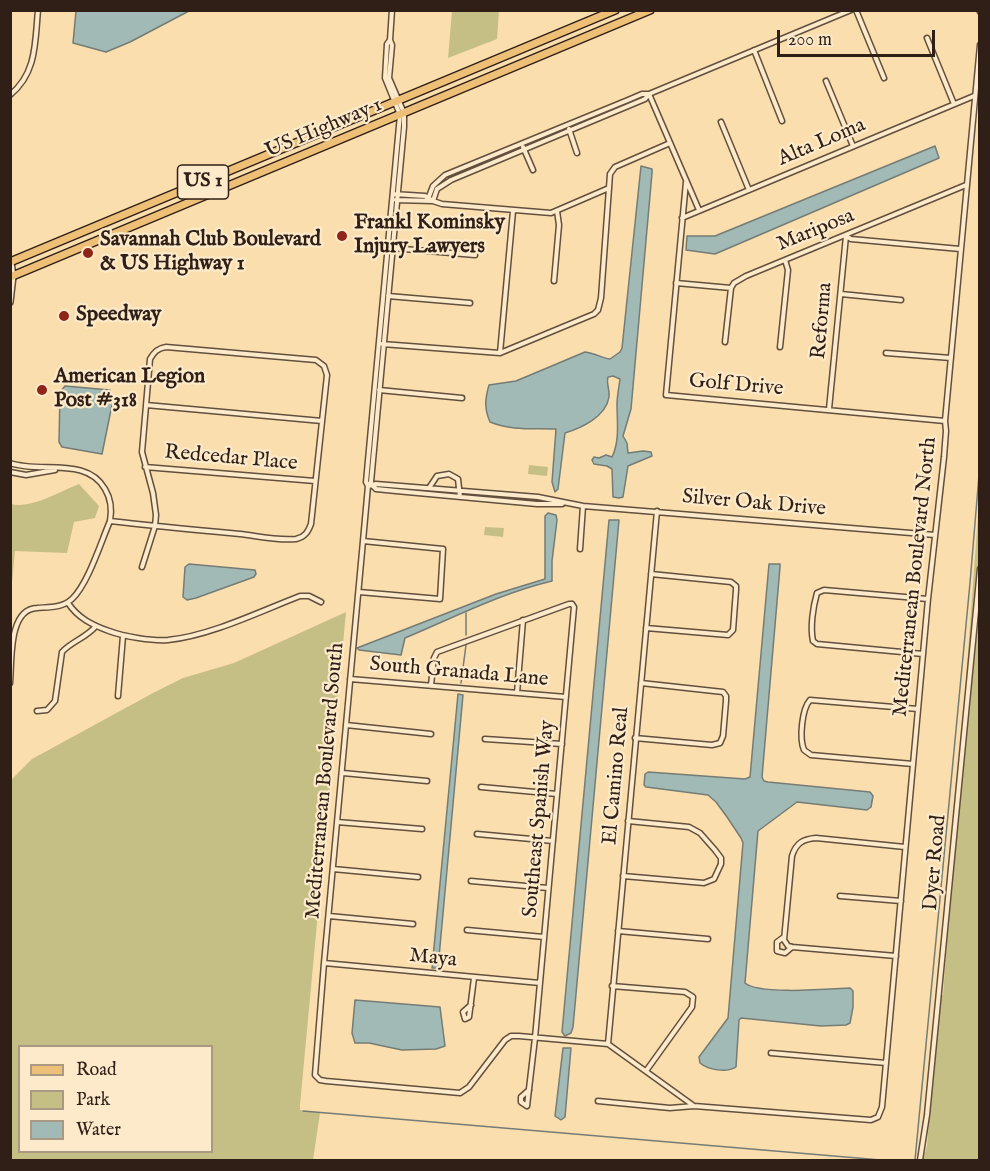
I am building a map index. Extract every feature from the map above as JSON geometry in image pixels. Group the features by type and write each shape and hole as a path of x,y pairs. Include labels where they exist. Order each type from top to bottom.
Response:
{"main road":[{"name":"US Highway 1","path":"11,261 615,10"},
{"name":"US Highway 1","path":"12,276 650,10"}],"street":[{"path":"10,95 22,84 32,66 38,10"},
{"name":"Mediterranean Boulevard South","path":"392,10 390,40 392,45 388,57 389,78 402,114 377,390 371,486 363,541 315,1071 317,1078 326,1081 460,1093 466,1090 508,1038 519,1035 535,1038"},
{"path":"428,200 433,186 445,175 645,99 649,94 851,10"},
{"path":"856,10 884,78"},
{"path":"927,38 954,104"},
{"name":"Mediterranean Boulevard North","path":"694,1106 865,1120 875,1119 880,1113 928,599 938,523 960,249 980,45"},
{"path":"754,50 782,121"},
{"path":"826,81 853,146"},
{"name":"Golf Drive","path":"649,94 699,210"},
{"name":"Alta Loma","path":"682,219 975,96"},
{"path":"721,122 749,190"},
{"path":"433,201 437,189 443,184 568,128"},
{"path":"568,128 577,153"},
{"path":"381,344 500,352 594,314 598,310 601,298 610,174 615,167 670,143"},
{"path":"522,144 533,170"},
{"name":"Golf Drive","path":"686,182 666,395 945,421"},
{"name":"Mariposa","path":"730,288 746,276 966,186"},
{"path":"395,194 442,204 544,213 557,211 609,188"},
{"path":"394,200 428,200"},
{"path":"500,352 513,211"},
{"path":"554,281 560,225 557,211"},
{"path":"846,236 851,239 960,249"},
{"name":"Reforma","path":"830,409 846,236"},
{"path":"390,248 475,255"},
{"path":"780,347 788,270 785,260"},
{"path":"10,302 11,261"},
{"path":"676,283 730,288 725,342"},
{"path":"841,294 901,300"},
{"path":"386,296 471,303"},
{"path":"110,521 155,526 295,539 303,537 311,524 327,375 324,366 321,362 201,350 166,347 156,351 150,359 142,452 154,500 155,526 142,567"},
{"path":"886,353 951,358"},
{"path":"377,390 462,398"},
{"path":"146,405 322,421"},
{"path":"10,463 27,467 84,471 100,482 110,500 110,521 77,594 68,603 53,608 29,609 19,618 15,628 10,683"},
{"name":"Redcedar Place","path":"145,467 315,481"},
{"path":"10,472 26,475 64,468"},
{"path":"428,494 436,476 444,473 458,479 460,497"},
{"name":"Silver Oak Drive","path":"371,486 376,484 538,497 584,506 935,535"},
{"name":"Silver Oak Drive","path":"371,486 376,489 537,504 571,504"},
{"path":"580,549 584,506"},
{"name":"El Camino Real","path":"608,1044 657,511"},
{"path":"359,592 440,599 443,549 363,541"},
{"name":"Dyer Road","path":"920,1161 923,1153 938,1008 980,569"},
{"path":"646,628 728,635 733,630 736,590 734,583 651,574"},
{"path":"923,654 817,644 813,641 812,634 817,593 824,591 928,599"},
{"path":"68,603 81,618 123,636 168,640 216,629 300,596 309,596 321,602"},
{"path":"430,685 437,652 572,604 575,600"},
{"name":"Southeast Spanish Way","path":"529,1090 574,607 572,604"},
{"path":"517,693 523,620"},
{"path":"37,711 47,710 55,701 62,652 88,635 96,626"},
{"path":"118,696 123,636"},
{"name":"South Granada Lane","path":"350,679 566,697"},
{"path":"635,738 712,745 720,743 723,736 726,696 723,692 641,683"},
{"path":"913,764 812,755 804,750 802,741 806,706 810,700 918,709"},
{"path":"346,725 431,734"},
{"path":"485,739 561,744"},
{"path":"343,773 427,782"},
{"path":"481,787 556,794"},
{"path":"623,876 704,883 714,879 721,864 721,858 715,850 693,829 628,821"},
{"path":"337,822 422,829"},
{"path":"477,834 553,841"},
{"path":"896,956 792,947 785,943 784,937 792,856 798,844 816,838 905,847"},
{"path":"333,869 418,877"},
{"path":"471,881 548,888"},
{"path":"840,896 901,901"},
{"path":"329,916 412,924"},
{"path":"467,930 544,937"},
{"path":"618,931 708,939"},
{"path":"784,937 777,942 777,951 785,953 792,947"},
{"name":"Maya","path":"324,963 540,983"},
{"path":"471,1005 474,978"},
{"path":"612,986 685,992 697,1001 646,1071"},
{"path":"535,1038 608,1044 694,1106"},
{"path":"771,1053 886,1063"},
{"path":"598,1101 670,1108 694,1106"}],"green space":[{"path":"452,11 499,11 497,39 448,58"},
{"path":"529,465 548,467 547,476 528,474"},
{"path":"79,484 99,506 95,518 74,522 67,553 15,551 11,593 11,504 36,502"},
{"path":"979,502 979,1160 923,1160 927,1146 939,995 943,995"},
{"path":"485,527 504,528 503,537 484,535"},
{"path":"346,612 300,1105 300,1110 320,1113 313,1160 11,1160 11,780 32,759 183,678 234,663"}],"water":[{"path":"76,10 189,11 106,52 73,43"},
{"path":"935,146 939,158 715,254 686,250 687,236 715,236"},
{"path":"641,166 652,169 652,173 631,409 623,436 627,443 628,453 651,452 652,456 628,466 623,497 613,497 612,469 594,464 592,460 594,457 599,458 606,455 612,457 615,451 620,379 613,376 608,377 609,397 603,410 592,421 565,433 558,489 555,492 552,482 556,429 515,428 490,422 486,408 489,385 516,381 585,352 610,359 620,352"},
{"path":"65,386 110,390 113,400 102,454 62,447 59,442 60,392"},
{"path":"548,513 556,515 557,520 552,581 496,599 405,638 401,655 357,648 496,594 545,579 545,516"},
{"path":"609,520 619,520 573,1027 571,1033 565,1036 562,1032"},
{"path":"189,564 255,570 256,574 254,577 187,600 183,597 185,567"},
{"path":"769,564 780,564 780,567 762,777 768,782 870,792 873,796 871,807 867,810 797,802 758,831 745,983 753,987 779,990 850,988 853,991 853,1007 850,1023 846,1025 821,1026 741,1018 736,1067 718,1070 700,1063 699,1057 728,1018 743,843 727,817 708,795 646,787 644,785 645,774 648,772 745,779 750,777"},
{"path":"458,694 463,695 438,968 432,968"},
{"path":"355,1000 440,1007 445,1046 436,1049 402,1050 369,1043 355,1043 352,1033"},
{"path":"563,1048 571,1048 565,1117 561,1120 555,1116"}],"waterway":[{"path":"915,1160 980,463"},
{"path":"466,613 466,635"},
{"path":"461,683 466,645"},
{"path":"303,1111 881,1160"}],"place":[{"name":"Frankl Kominsky Injury Lawyers","path":"342,236"},
{"name":"Savannah Club Boulevard & US Highway 1","path":"88,253"},
{"name":"Speedway","path":"64,316"},
{"name":"American Legion Post #318","path":"42,390"}]}
